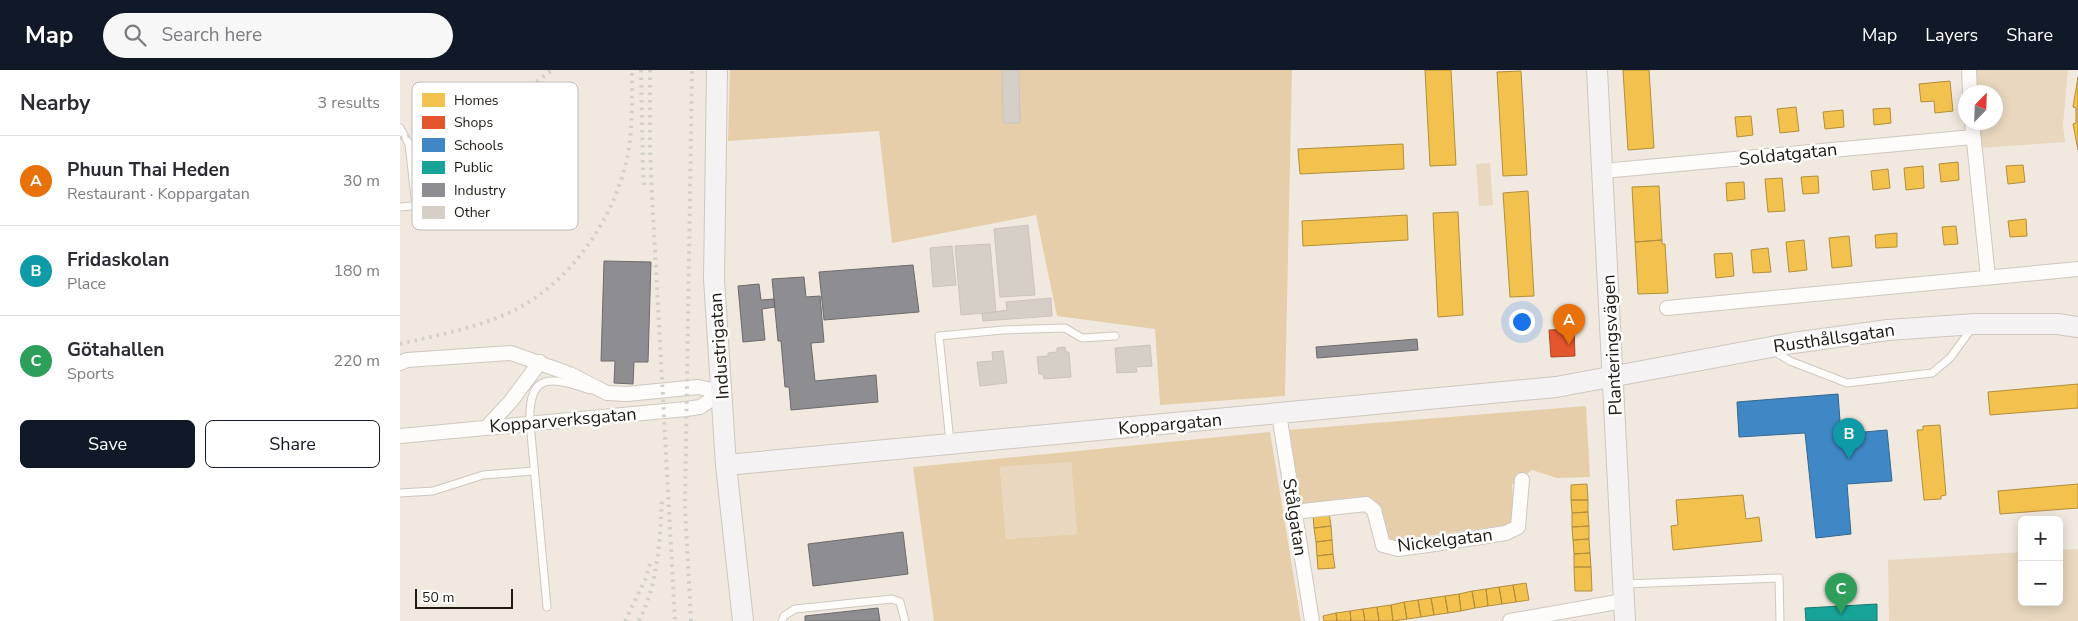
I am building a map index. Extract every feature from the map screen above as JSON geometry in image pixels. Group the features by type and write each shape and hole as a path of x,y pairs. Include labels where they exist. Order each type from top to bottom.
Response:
{"street":[{"name":"Industrigatan","path":"717,70 714,279 726,465 742,621"},
{"name":"Planteringsvägen","path":"1597,70 1625,621"},
{"path":"1969,70 1970,85"},
{"path":"1973,130 1988,277"},
{"name":"Soldatgatan","path":"1603,171 1973,137"},
{"path":"1667,308 2078,269"},
{"name":"Rusthållsgatan","path":"1614,377 1767,348 1888,330 1975,324 2058,324 2078,321"},
{"name":"Rusthållsgatan","path":"2058,324 2078,327"},
{"path":"400,363 406,360 511,353 570,374 607,393 626,394 698,387 722,392"},
{"path":"487,427 511,401 540,362"},
{"name":"Koppargatan","path":"726,465 1510,392 1614,377"},
{"name":"Kopparverksgatan","path":"400,436 686,409 700,407 722,392"},
{"name":"Stålgatan","path":"1279,414 1312,621"},
{"name":"Nickelgatan","path":"1294,512 1366,504 1374,510 1383,545 1398,549 1428,545 1506,533 1518,527 1522,480"},
{"path":"1510,621 1623,593"}],"lane":[{"path":"400,128 409,144 412,171"},
{"path":"1767,348 1790,361 1847,383 1932,373 1950,358 1975,324"},
{"path":"950,445 939,336 1003,330 1065,328 1082,338 1115,336"},
{"path":"547,607 530,423 530,399 536,388 546,381 560,380 595,392 607,393"},
{"path":"400,493 433,491 483,475 534,471"},
{"path":"1623,593 1779,578 1780,621"},
{"path":"782,621 784,616 795,609 892,600 900,602 905,621"}],"shaded area":[{"path":"730,70 1292,70 1285,396 1160,405 1155,329 1057,316 1036,215 892,243 879,131 728,141"},
{"path":"1974,70 2068,70 2063,125 2065,142 1980,148 1979,130 2003,130 2003,85 1975,85"},
{"path":"1490,163 1493,205 1479,206 1476,164"},
{"path":"1586,406 1590,477 1557,478 1532,470 1512,485 1515,524 1389,541 1373,498 1301,506 1288,430"},
{"path":"1270,432 1301,621 934,621 913,467","holes":["1071,462 1077,534 1006,539 1000,467"]},
{"path":"1071,461 1077,534 1006,539 1000,467"},
{"path":"2078,549 2078,621 1889,621 1888,560 2018,552 2018,606 2063,606 2063,550"}],"building: Homes":[{"path":"1425,70 1451,70 1456,165 1430,166"},
{"path":"1623,70 1649,70 1654,148 1628,150"},
{"path":"1521,71 1527,175 1503,176 1497,72"},
{"path":"2078,77 2078,150 2073,124 2076,123 2076,108 2073,107"},
{"path":"1950,81 1953,111 1935,113 1934,101 1921,102 1919,84"},
{"path":"1796,107 1799,131 1780,133 1777,109"},
{"path":"1890,108 1891,123 1874,125 1873,109"},
{"path":"1843,110 1844,127 1825,129 1823,112"},
{"path":"1751,116 1753,135 1737,137 1735,117"},
{"path":"1403,144 1404,169 1300,174 1298,149"},
{"path":"1958,162 1959,180 1941,182 1939,164"},
{"path":"2023,165 2025,182 2008,184 2006,166"},
{"path":"1923,166 1924,188 1906,190 1904,168"},
{"path":"1888,169 1890,188 1873,190 1871,171"},
{"path":"1818,176 1819,193 1803,194 1801,177"},
{"path":"1782,178 1785,211 1768,212 1765,179"},
{"path":"1744,182 1745,199 1727,201 1726,183"},
{"path":"1659,186 1662,240 1635,242 1632,187"},
{"path":"1528,191 1534,296 1510,297 1503,193"},
{"path":"1458,212 1463,315 1438,317 1433,213"},
{"path":"1407,215 1408,240 1303,246 1302,221"},
{"path":"2026,219 2027,236 2010,237 2008,221"},
{"path":"1956,226 1958,244 1944,245 1942,227"},
{"path":"1897,233 1897,247 1876,248 1875,235"},
{"path":"1849,236 1852,266 1832,268 1829,238"},
{"path":"1662,240 1662,244 1665,244 1668,293 1638,294 1635,242"},
{"path":"1804,240 1807,270 1789,272 1786,242"},
{"path":"1768,248 1771,272 1753,273 1751,250"},
{"path":"1732,253 1734,276 1716,278 1714,254"},
{"path":"2078,384 2078,408 1990,415 1988,392"},
{"path":"1940,425 1946,495 1941,496 1941,499 1924,500 1917,430 1923,430 1923,426"},
{"path":"1587,484 1588,500 1571,500 1571,485"},
{"path":"2078,484 2078,508 2000,514 1998,491"},
{"path":"1743,495 1746,519 1759,517 1762,541 1673,550 1671,526 1678,525 1676,500"},
{"path":"1571,500 1588,500 1588,512 1572,513"},
{"path":"1588,512 1589,526 1572,527 1572,513"},
{"path":"1329,513 1331,526 1314,528 1313,514"},
{"path":"1331,526 1332,540 1316,542 1314,528"},
{"path":"1589,526 1589,539 1573,540 1572,527"},
{"path":"1589,539 1590,553 1574,554 1573,540"},
{"path":"1332,540 1333,554 1317,556 1316,542"},
{"path":"1590,553 1591,567 1574,567 1574,554"},
{"path":"1333,554 1335,568 1318,569 1317,556"},
{"path":"1574,567 1591,567 1592,591 1575,591"},
{"path":"1526,583 1529,600 1516,602 1513,585"},
{"path":"1513,585 1516,602 1502,604 1499,587"},
{"path":"1499,587 1502,604 1488,606 1486,589"},
{"path":"1486,589 1488,606 1475,608 1472,591"},
{"path":"1472,591 1475,608 1461,611 1459,594"},
{"path":"1459,594 1461,611 1448,613 1445,596"},
{"path":"1445,596 1448,613 1434,615 1431,598"},
{"path":"1431,598 1434,615 1421,617 1418,600"},
{"path":"1418,600 1421,617 1407,619 1404,602"},
{"path":"1404,602 1407,619 1393,621 1391,605"},
{"path":"1391,605 1393,621 1379,621 1377,607"},
{"path":"1377,607 1379,621 1365,621 1363,609"},
{"path":"1363,609 1365,621 1351,621 1350,611"},
{"path":"1350,611 1351,621 1337,621 1336,613"},
{"path":"1336,613 1337,621 1324,621 1323,616"}],"building: Shops":[{"path":"1574,329 1575,356 1551,357 1549,330"}],"building: Schools":[{"path":"1838,394 1841,434 1887,430 1892,481 1847,484 1851,534 1816,538 1805,433 1739,437 1737,402"}],"building: Public":[{"path":"1877,604 1877,621 1806,621 1805,608"}],"building: Industry":[{"path":"604,261 651,262 648,362 634,362 633,384 614,383 615,361 601,361"},
{"path":"913,265 919,312 824,320 819,272"},
{"path":"804,277 806,297 820,296 824,342 811,343 815,381 876,375 878,402 791,410 789,387 785,387 781,341 778,341 772,279"},
{"path":"759,284 761,300 774,299 775,307 762,309 765,340 743,342 738,286"},
{"path":"1417,339 1418,350 1317,358 1316,347"},
{"path":"903,532 908,574 813,586 808,544"},
{"path":"878,608 880,621 805,621 805,616"}],"building: Other":[{"path":"1002,70 1019,70 1020,123 1003,123"},
{"path":"1028,225 1035,295 1000,297 994,229"},
{"path":"990,244 996,312 961,315 955,246"},
{"path":"952,246 956,285 933,287 930,248"},
{"path":"1051,298 1052,316 983,321 982,314 1007,310 1006,302"},
{"path":"1150,345 1152,366 1136,367 1137,372 1117,373 1115,348"},
{"path":"1065,347 1066,352 1069,352 1071,377 1044,379 1043,374 1039,374 1037,357 1048,356 1048,353 1057,352 1057,348"},
{"path":"1003,351 1007,383 980,386 977,362 993,361 992,352"}],"railway":[{"path":"536,82 552,70"},
{"path":"400,344 475,326 523,306 545,291 583,251 599,228 612,204 622,178 631,133 632,70"},
{"path":"641,70 645,189"},
{"path":"650,70 652,195 675,621"},
{"path":"691,621 685,506 692,70"},
{"path":"400,138 412,135"},
{"path":"639,621 650,592 657,562 662,499"},
{"path":"625,621 646,578 651,560"}],"place":[{"name":"Phuun Thai Heden","path":"1569,345"},
{"name":"Fridaskolan","path":"1849,459"},
{"name":"Götahallen","path":"1841,614"}]}
